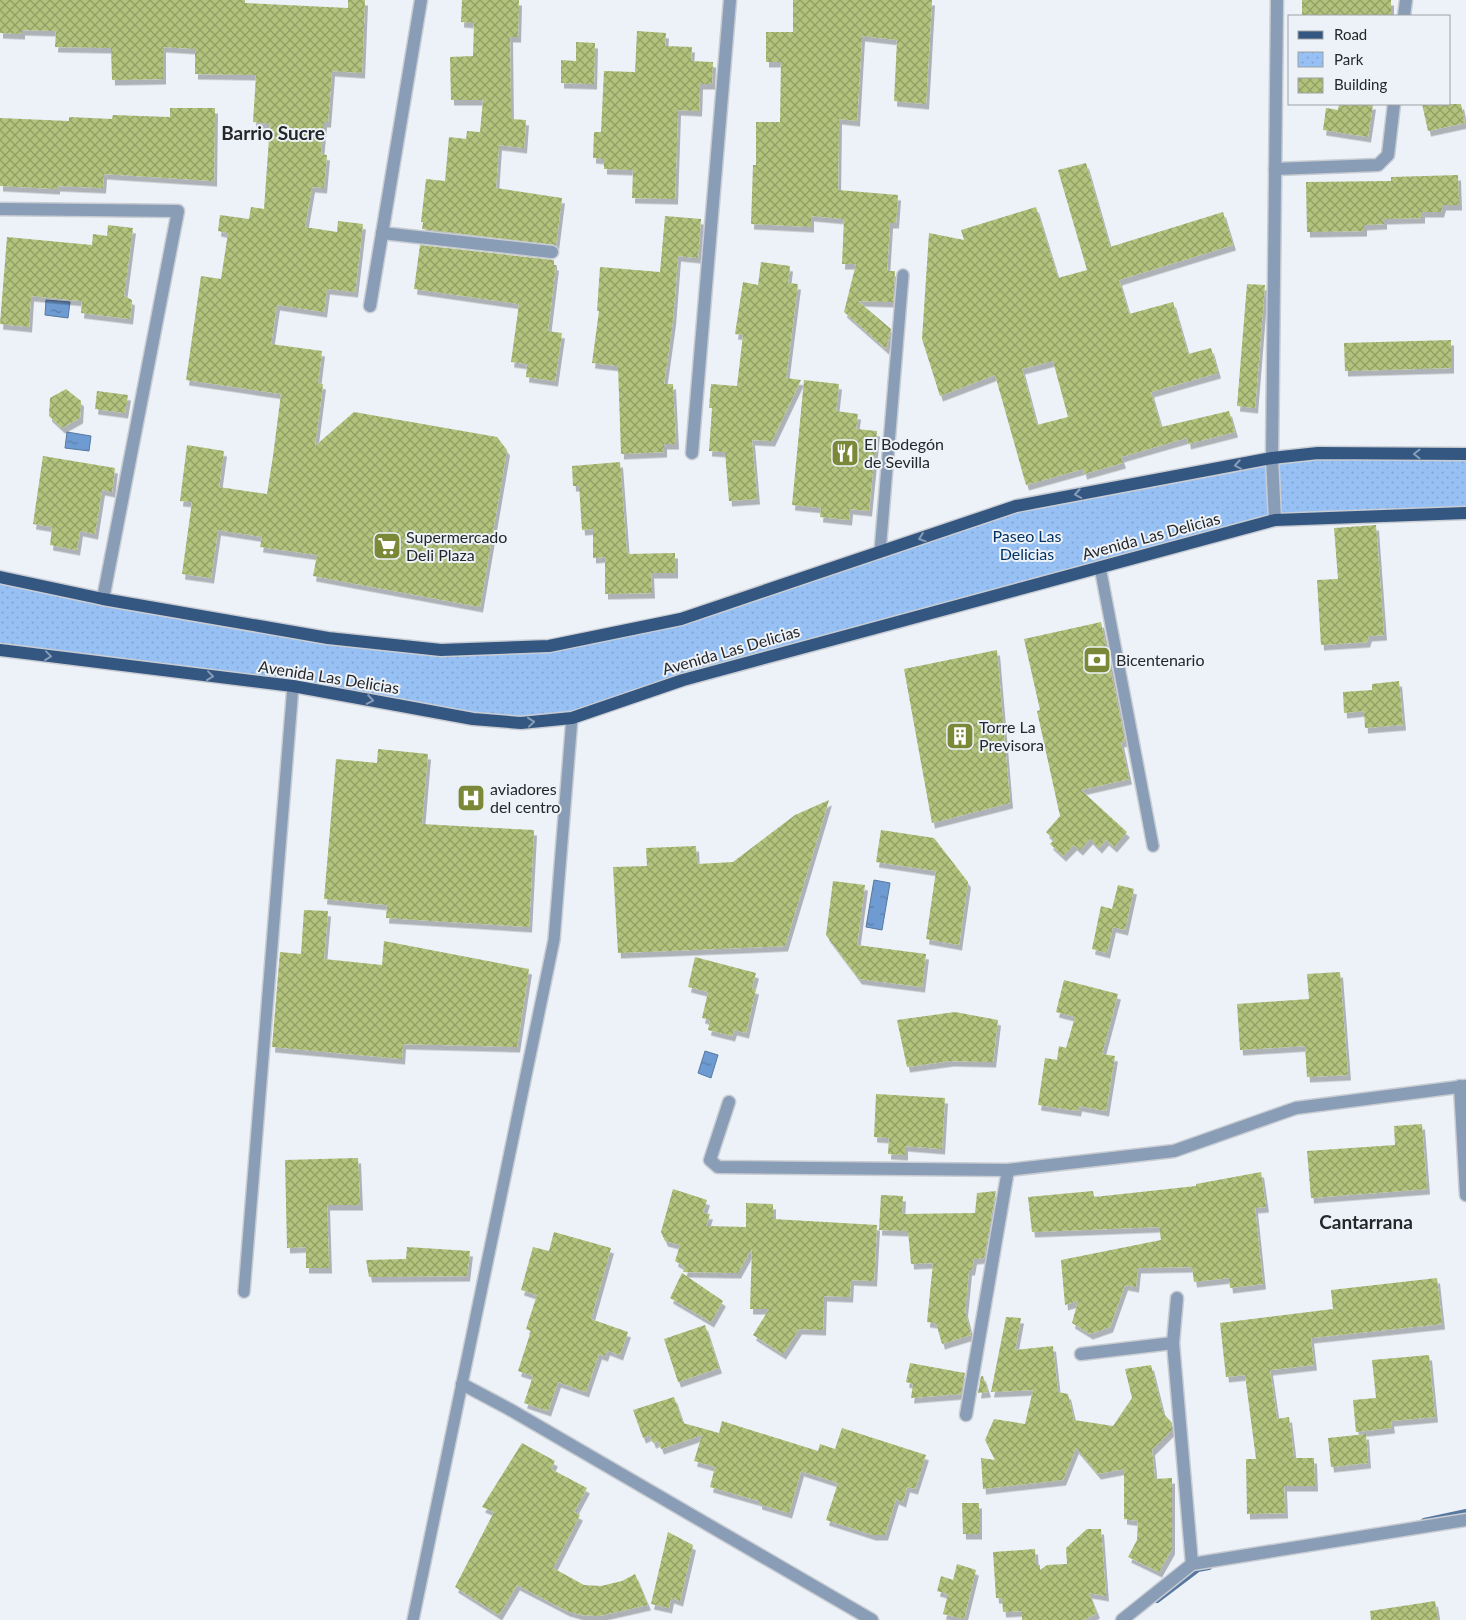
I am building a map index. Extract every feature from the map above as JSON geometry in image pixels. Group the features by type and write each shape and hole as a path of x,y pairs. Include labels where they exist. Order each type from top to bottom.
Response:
{"main road":[{"path":"0,577 103,599 328,638 441,650 549,646 681,619 1016,506 1272,458 1318,453 1466,454"},
{"name":"Avenida Las Delicias","path":"0,650 293,686 473,718 521,723 572,718 683,680 1275,520 1466,513"}],"street":[{"path":"370,306 421,0"},
{"path":"692,453 730,0"},
{"path":"1275,520 1272,458 1277,0"},
{"path":"1404,15 1406,0"},
{"path":"1275,169 1378,165 1388,155 1394,105"},
{"path":"0,209 178,211 103,599"},
{"path":"382,233 552,252"},
{"path":"729,1102 710,1160 718,1167 1008,1170 1174,1151 1296,1108 1463,1086 1466,1195"},
{"path":"966,1415 1008,1170"},
{"path":"1177,1298 1173,1343 1192,1564"},
{"path":"1081,1354 1173,1343"},
{"path":"462,1384 510,1409 872,1620"},
{"path":"1122,1620 1192,1564 1466,1520"}],"lane":[{"path":"880,552 903,275"},
{"path":"1100,567 1153,846"},
{"path":"244,1292 293,686"},
{"path":"413,1620 554,940 572,718"}],"green space":[{"name":"Paseo Las Delicias","path":"1466,454 1466,513 1275,520 1100,567 572,718 521,723 0,650 0,577 103,599 437,650 549,646 681,619 1016,506 1272,458"}],"water":[{"path":"46,300 70,302 68,318 45,315"},
{"path":"67,432 91,436 89,451 65,448"},
{"path":"874,880 890,883 882,930 866,927"},
{"path":"705,1051 718,1055 711,1078 698,1073"}],"building":[{"path":"0,0 245,0 245,3 348,8 348,0 365,0 362,73 332,71 328,122 324,122 321,154 327,155 324,188 312,187 305,227 337,232 338,221 363,224 355,292 327,289 324,312 277,305 271,344 322,351 318,383 323,384 315,446 354,412 497,437 507,450 480,607 313,576 317,555 260,547 262,537 218,530 211,578 182,574 192,502 180,501 187,445 224,451 219,487 267,494 273,456 281,394 186,380 201,276 221,279 228,233 218,231 220,215 249,219 251,207 264,209 270,124 253,122 256,75 195,74 195,49 163,47 163,79 112,80 111,48 55,47 56,31 22,30 22,34 0,33"},
{"path":"462,0 519,0 518,37 510,37 511,119 526,120 524,148 499,145 496,188 562,198 556,245 422,229 423,222 421,222 426,179 445,181 449,137 466,139 467,131 480,132 483,100 451,100 450,57 473,56 474,23 461,22"},
{"path":"793,0 932,0 926,104 894,101 897,40 862,36 857,121 839,119 838,190 898,195 896,223 890,223 887,271 895,271 893,302 858,301 891,329 886,349 844,312 856,264 842,264 844,219 811,216 811,227 751,224 753,165 756,165 756,122 780,122 781,62 766,62 766,32 793,32"},
{"path":"1302,0 1391,0 1391,15 1302,15"},
{"path":"637,31 666,33 665,46 692,47 691,61 713,62 712,84 700,84 699,111 678,110 675,199 632,198 633,170 604,169 604,159 593,158 594,132 601,132 604,71 635,72"},
{"path":"576,42 595,43 594,84 561,83 561,60 576,61"},
{"path":"1461,104 1465,123 1428,131 1422,105"},
{"path":"1339,105 1373,105 1368,137 1323,130 1326,108 1338,110"},
{"path":"170,108 215,108 214,181 104,174 103,188 57,186 57,189 0,186 0,118 69,121 69,117 112,119 113,115 170,117"},
{"path":"1086,163 1110,247 1223,212 1233,245 1119,280 1129,314 1173,302 1188,354 1211,348 1218,373 1151,392 1161,427 1229,411 1235,432 1188,444 1187,438 1121,457 1123,463 1084,474 1083,469 1026,485 995,375 940,396 922,339 929,233 964,240 961,230 1036,207 1058,278 1087,270 1058,170","holes":["1053,361 1068,417 1037,425 1022,369"]},
{"path":"1458,175 1459,205 1443,205 1441,212 1422,212 1422,218 1384,219 1384,224 1364,225 1364,231 1307,232 1306,182 1391,181 1391,177"},
{"path":"665,216 701,219 698,258 678,256 673,320 664,384 673,384 676,444 664,444 664,452 621,454 618,366 592,363 599,311 597,311 600,267 660,272"},
{"path":"108,225 133,228 124,296 132,300 130,319 81,313 82,301 31,296 29,327 0,324 7,237 92,245 93,234 107,236"},
{"path":"420,245 554,260 554,265 556,265 548,331 562,333 555,381 526,377 527,364 511,362 519,304 414,289"},
{"path":"761,262 790,266 788,283 798,284 786,378 801,380 772,441 752,440 757,499 729,501 725,452 709,451 712,408 709,408 711,384 737,386 743,335 735,334 743,282 758,285"},
{"path":"1247,284 1265,285 1255,408 1237,406"},
{"path":"1451,340 1451,368 1345,371 1344,343"},
{"path":"804,380 839,384 836,411 858,414 856,429 877,431 869,511 850,509 849,520 820,517 821,508 792,505"},
{"path":"66,389 81,401 80,418 62,428 49,416 50,398"},
{"path":"97,391 128,395 125,413 95,409"},
{"path":"43,456 115,468 112,492 102,490 95,534 80,531 77,550 50,545 52,527 33,524"},
{"path":"620,462 627,554 675,553 675,573 651,573 652,593 605,594 605,557 593,558 593,529 582,530 579,486 573,486 572,466"},
{"path":"1376,525 1384,635 1369,636 1367,642 1321,645 1317,580 1338,579 1334,528"},
{"path":"1101,622 1125,741 1121,742 1129,779 1081,790 1127,832 1114,847 1106,840 1099,848 1090,839 1080,850 1074,845 1063,856 1050,844 1054,840 1046,832 1060,816 1037,711 1040,710 1024,639"},
{"name":"Torre La Previsora","path":"997,650 1010,803 932,823 904,669"},
{"path":"1399,681 1403,725 1365,728 1364,711 1344,713 1343,692 1372,690 1372,684"},
{"path":"378,749 428,754 422,824 534,830 529,927 386,918 387,905 324,899 336,759 377,763"},
{"path":"829,800 785,946 618,953 613,867 647,866 646,848 696,846 697,864 733,862 795,815"},
{"path":"881,830 934,838 968,882 959,945 926,939 936,871 876,862"},
{"path":"833,881 865,885 857,945 926,954 922,987 859,979 826,935"},
{"path":"1118,885 1134,889 1125,930 1113,927 1107,953 1092,949 1101,906 1112,909"},
{"path":"304,910 328,911 324,959 382,965 384,941 529,969 517,1047 403,1044 402,1059 272,1047 280,952 301,954"},
{"path":"695,957 756,973 752,988 756,989 746,1033 734,1030 732,1036 708,1030 710,1020 702,1018 708,992 688,987"},
{"path":"1340,972 1348,1075 1307,1077 1305,1046 1240,1050 1237,1004 1309,999 1307,974"},
{"path":"1064,980 1118,994 1102,1054 1115,1056 1106,1111 1079,1106 1078,1111 1038,1105 1045,1058 1057,1060 1059,1046 1066,1048 1075,1017 1056,1012"},
{"path":"955,1012 998,1020 993,1062 951,1061 907,1067 897,1020"},
{"path":"876,1094 945,1098 942,1149 905,1146 905,1155 888,1154 889,1138 874,1137"},
{"path":"1422,1124 1427,1189 1311,1198 1307,1151 1395,1145 1394,1126"},
{"path":"358,1158 360,1205 327,1205 329,1268 306,1268 306,1247 287,1248 285,1160"},
{"path":"1261,1172 1266,1207 1255,1208 1263,1284 1230,1288 1229,1278 1194,1282 1192,1267 1138,1268 1136,1287 1125,1285 1110,1327 1090,1334 1072,1323 1078,1301 1065,1305 1061,1260 1161,1240 1159,1227 1032,1232 1028,1197 1093,1191 1094,1197 1196,1186 1196,1184"},
{"path":"673,1189 707,1200 703,1213 710,1214 706,1226 746,1227 746,1203 773,1204 773,1219 877,1225 874,1281 851,1280 850,1297 824,1296 823,1330 799,1329 783,1354 753,1335 769,1309 750,1309 752,1248 738,1273 683,1272 685,1267 675,1261 680,1245 665,1241 661,1232"},
{"path":"996,1191 984,1258 974,1259 972,1270 969,1270 965,1311 971,1335 942,1344 936,1323 927,1322 933,1263 911,1264 908,1231 879,1230 881,1195 903,1196 902,1214 975,1213 977,1193"},
{"path":"554,1232 611,1248 591,1319 628,1332 620,1355 607,1350 605,1356 599,1354 586,1392 558,1382 548,1411 524,1403 533,1376 518,1371 531,1331 526,1329 537,1295 521,1290 533,1247 549,1251"},
{"path":"407,1247 470,1251 467,1276 369,1277 366,1260 406,1259"},
{"path":"682,1273 723,1301 711,1322 670,1298"},
{"path":"1437,1278 1442,1324 1311,1338 1314,1365 1270,1370 1277,1419 1289,1417 1294,1458 1314,1458 1315,1486 1284,1486 1285,1513 1247,1514 1246,1459 1256,1459 1245,1375 1226,1377 1220,1323 1333,1309 1331,1290"},
{"path":"1006,1317 1021,1318 1015,1350 1053,1346 1058,1392 1068,1394 1074,1420 1113,1426 1132,1398 1125,1369 1151,1365 1163,1413 1172,1423 1172,1430 1152,1450 1155,1479 1172,1478 1172,1549 1159,1572 1128,1557 1137,1540 1138,1521 1124,1519 1124,1469 1098,1474 1076,1448 1063,1480 983,1489 981,1458 995,1460 985,1440 994,1419 1025,1424 1033,1390 991,1392"},
{"path":"705,1325 719,1368 678,1382 664,1339"},
{"path":"1429,1355 1435,1417 1391,1421 1392,1428 1356,1432 1353,1400 1376,1398 1372,1360"},
{"path":"910,1363 965,1373 961,1394 911,1398 913,1384 906,1382"},
{"path":"981,1376 983,1376 988,1392 978,1393"},
{"path":"674,1397 683,1423 719,1433 722,1421 818,1451 820,1444 835,1449 842,1428 926,1455 915,1489 907,1487 903,1502 896,1499 885,1535 873,1535 826,1520 838,1483 801,1471 789,1513 759,1504 759,1501 710,1487 715,1467 694,1461 702,1435 661,1449 658,1441 653,1443 650,1435 643,1438 633,1410"},
{"path":"1366,1434 1368,1463 1331,1467 1328,1438"},
{"path":"522,1443 555,1461 551,1469 587,1488 574,1512 580,1515 553,1568 584,1585 601,1586 622,1581 635,1574 648,1605 599,1616 581,1615 567,1611 517,1585 499,1615 455,1587 494,1512 482,1507"},
{"path":"962,1503 979,1503 979,1534 963,1534"},
{"path":"1087,1529 1101,1529 1106,1596 1089,1593 1097,1613 1084,1620 1022,1620 1022,1611 1003,1612 1002,1598 996,1598 993,1552 1035,1549 1036,1565 1040,1565 1040,1570 1047,1565 1067,1564 1066,1548"},
{"path":"668,1532 693,1545 680,1601 671,1598 669,1608 651,1604"},
{"path":"957,1564 976,1570 964,1619 943,1614 948,1594 937,1591 941,1576 953,1580"},
{"path":"1435,1601 1438,1620 1371,1620 1370,1611"}],"waterway":[{"path":"1424,1521 1466,1512"},
{"path":"1157,1600 1198,1569 1209,1567"}],"place":[{"name":"El Bodegón de Sevilla","path":"845,453"},
{"name":"Supermercado Deli Plaza","path":"387,546"},
{"name":"Bicentenario","path":"1097,660"},
{"name":"Torre La Previsora","path":"960,736"},
{"name":"aviadores del centro","path":"471,798"}],"district":[{"name":"Barrio Sucre","path":"273,133"},
{"name":"Cantarrana","path":"1366,1222"}]}
